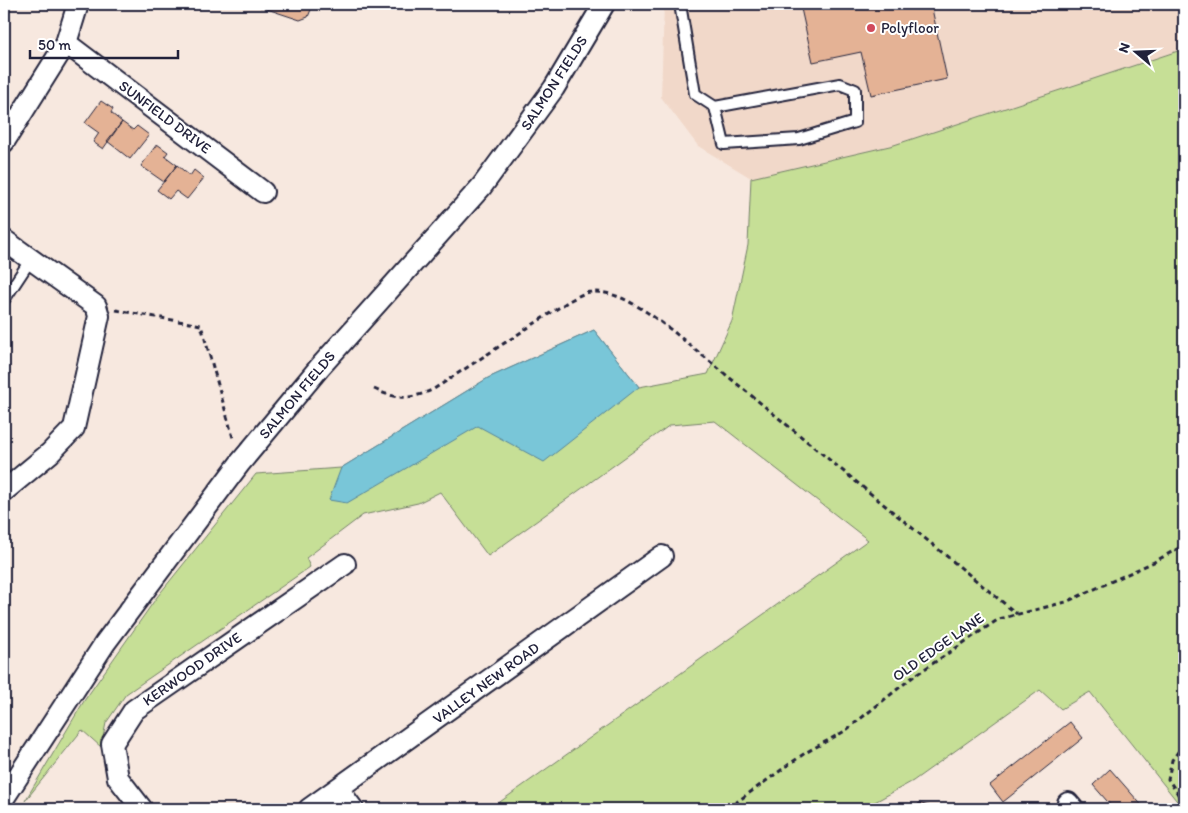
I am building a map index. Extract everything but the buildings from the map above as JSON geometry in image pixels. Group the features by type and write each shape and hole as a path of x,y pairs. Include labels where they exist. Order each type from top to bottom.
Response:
{"street":[{"path":"4,142 66,42 78,4"},
{"name":"SALMON FIELDS","path":"4,798 105,643 240,463 319,368 482,186 554,88 604,4"},
{"name":"SUNFIELD DRIVE","path":"66,42 263,192"},
{"path":"4,240 96,306 99,316 74,428 50,453 4,491"},
{"name":"VALLEY NEW ROAD","path":"309,809 662,556"},
{"name":"KERWOOD DRIVE","path":"142,809 118,778 112,744 134,710 345,564"},
{"path":"338,788 353,809"}],"lane":[{"path":"680,4 695,94 715,107 724,144 799,139 855,122 855,90 840,84 715,107"},
{"path":"4,300 31,259"}],"path":[{"path":"374,389 389,396 416,397 434,389 569,301 590,292 612,296 639,307 674,332 1017,614"},
{"path":"96,306 200,325 240,463"},
{"name":"OLD EDGE LANE","path":"727,809 805,753 845,731 922,671 999,619 1066,602 1154,562 1184,545"},
{"path":"1184,744 1172,760 1168,779 1184,803"}],"shaded area":[{"path":"664,4 1184,4 1184,49 894,145 751,178 698,146 661,97"}],"green space":[{"path":"1184,49 1184,803 1180,805 1090,692 1061,709 1040,690 913,781 862,809 490,809 868,540 715,421 670,425 488,556 440,492 418,503 363,515 306,558 310,567 126,694 106,723 101,747 82,730 25,801 84,701 157,597 256,474 341,468 488,378 594,330 639,387 708,374 732,321 748,245 751,178 894,145"}],"water":[{"path":"594,330 639,387 544,462 478,426 347,503 329,500 341,468 488,378"}],"place":[{"name":"Polyfloor","path":"871,28"}]}
